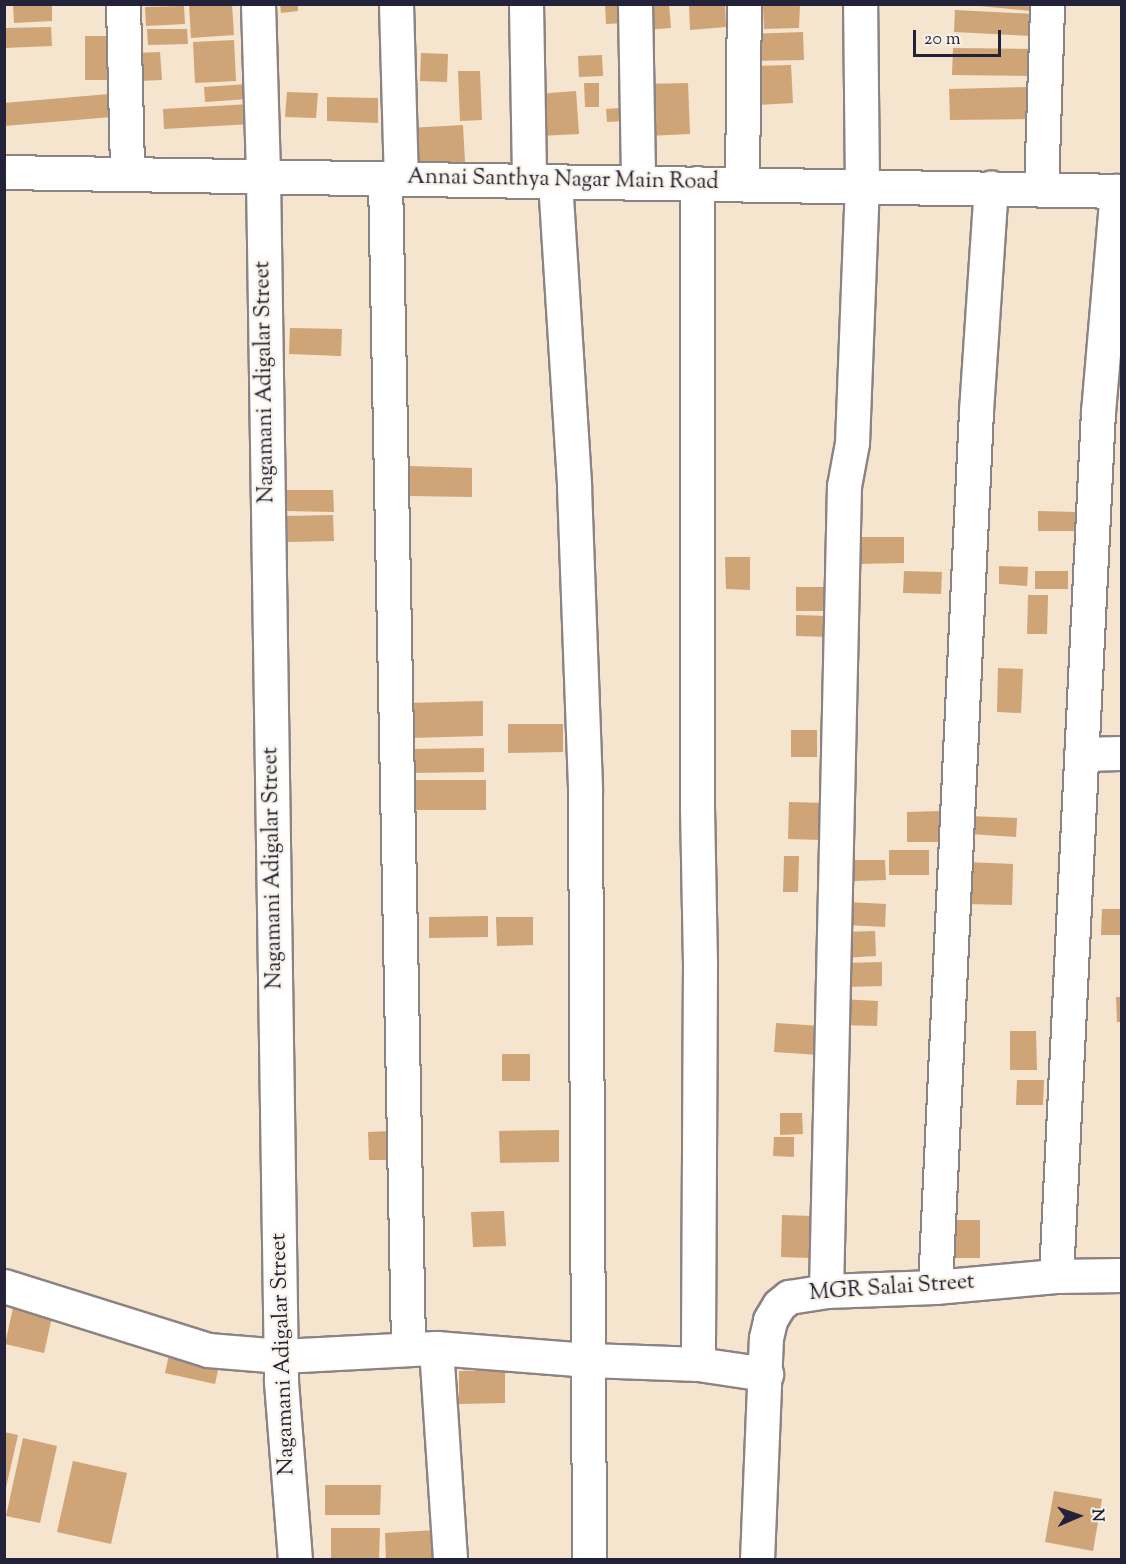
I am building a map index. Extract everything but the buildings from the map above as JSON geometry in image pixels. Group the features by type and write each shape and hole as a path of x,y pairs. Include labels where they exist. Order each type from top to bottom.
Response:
{"street":[{"path":"123,4 127,173"},
{"name":"Nagamani Adigalar Street","path":"258,4 263,176 281,1356 295,1560"},
{"path":"396,4 393,178 422,1348 450,1560"},
{"path":"526,4 574,487 585,791 590,1360 589,1560"},
{"path":"635,4 638,182"},
{"path":"742,184 744,4"},
{"path":"826,1291 844,486 852,443 862,186 860,4"},
{"path":"1041,189 1047,4"},
{"name":"Annai Santhya Nagar Main Road","path":"4,172 1119,191"},
{"path":"697,183 697,807 700,964 698,1364"},
{"path":"936,1287 976,411 991,188"},
{"path":"1056,1276 1098,412 1119,191"},
{"path":"1082,754 1122,753"},
{"name":"MGR Salai Street","path":"757,1560 766,1338 770,1320 779,1305 789,1297 826,1291 936,1287 1056,1276 1122,1275"},
{"path":"4,1286 208,1350 281,1356 422,1348 590,1360 698,1364 766,1374"}]}
